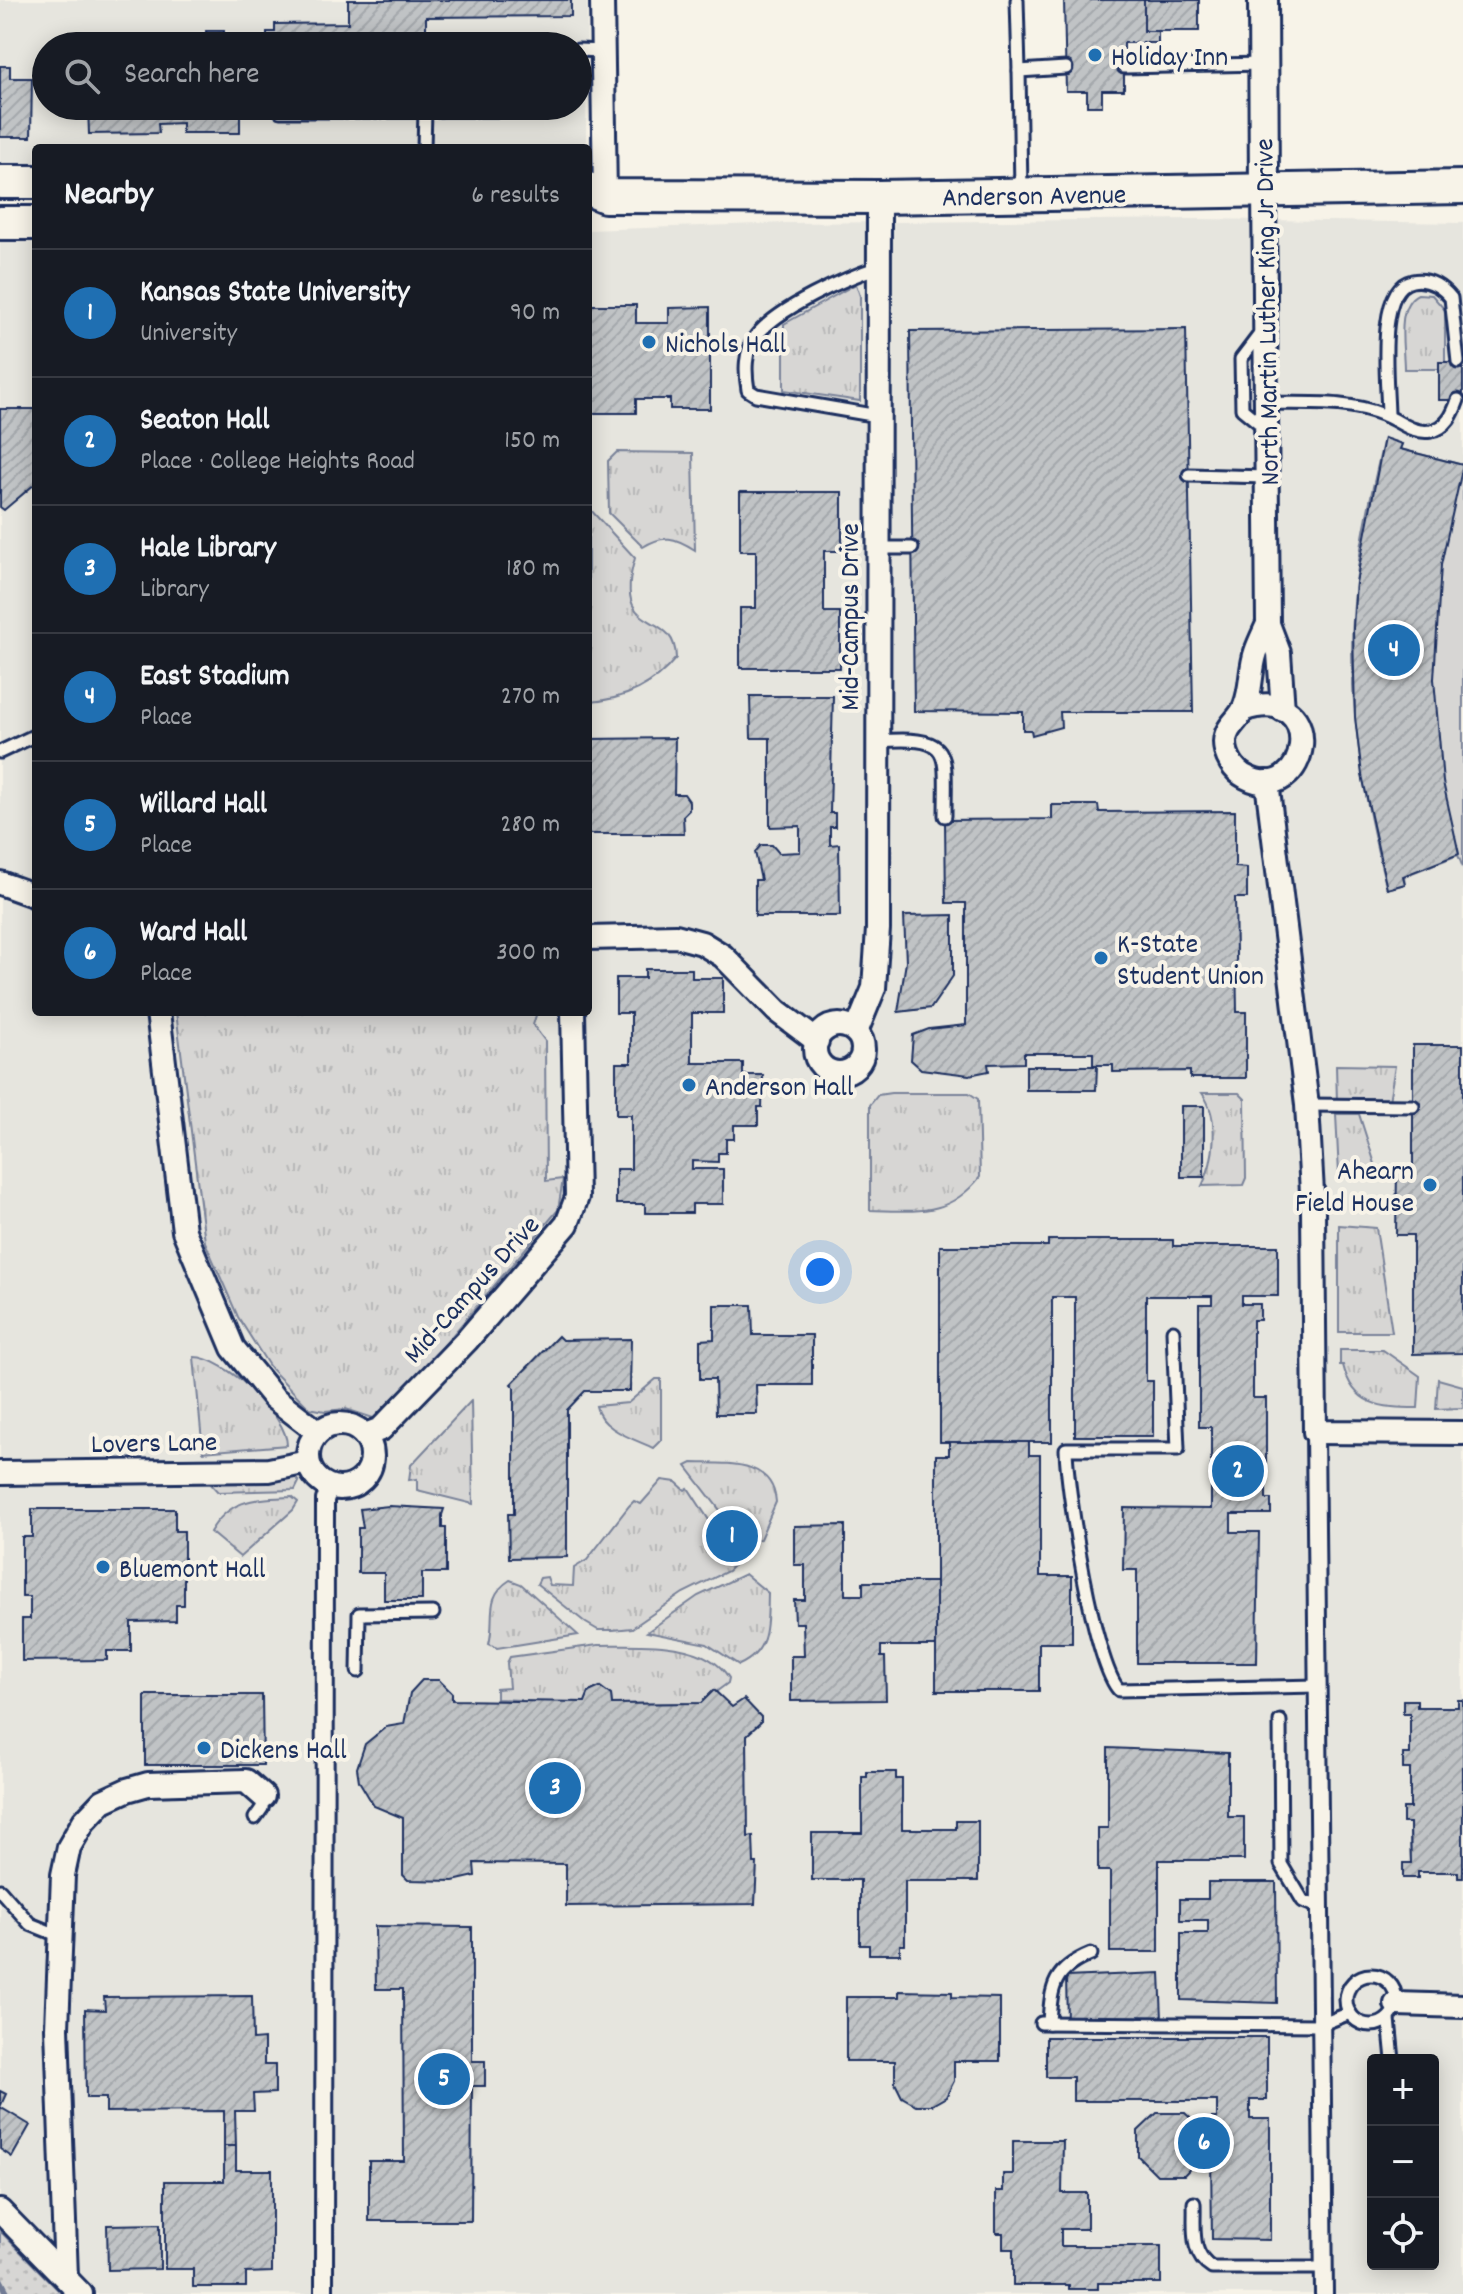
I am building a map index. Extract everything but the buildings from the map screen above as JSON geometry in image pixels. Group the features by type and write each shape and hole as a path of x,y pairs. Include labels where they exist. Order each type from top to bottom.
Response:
{"main road":[{"path":"0,182 32,182"},
{"name":"Anderson Avenue","path":"594,196 879,197 1463,187"},
{"path":"0,223 32,223"}],"street":[{"path":"594,196 602,0"},
{"name":"North Martin Luther King Jr Drive","path":"1263,0 1268,624 1279,653 1263,708 1228,729 1226,751 1230,762 1245,777 1267,782 1277,780 1295,767 1303,747 1298,725 1263,708"},
{"name":"Mid-Campus Drive","path":"592,938 676,936 702,943 723,956 777,1011 817,1041 820,1064 841,1073 860,1060 863,1046 856,1032 874,988 878,929 879,197"},
{"name":"North Martin Luther King Jr Drive","path":"1263,708 1255,654 1268,624"},
{"path":"1267,782 1307,1105 1313,1210 1324,2294"},
{"path":"0,883 32,895"},
{"path":"158,1016 184,1231 233,1348 274,1398 318,1432"},
{"name":"Mid-Campus Drive","path":"365,1435 381,1429 464,1344 567,1224 577,1197 573,1016"},
{"path":"817,1041 834,1026 856,1032"},
{"path":"342,1423 365,1435 373,1454 367,1474 351,1486 330,1486 316,1477 308,1462 308,1451 318,1432 342,1423"},
{"path":"1315,1432 1463,1433"},
{"name":"Lovers Lane","path":"0,1473 269,1470 308,1462"},
{"path":"324,2294 325,1500 330,1486"},
{"path":"66,2277 57,2028 63,1875 69,1847 84,1821 103,1801 137,1787 163,1783 246,1781 263,1796"},
{"path":"1392,2011 1463,2006"},
{"path":"0,2211 81,2294"}],"lane":[{"path":"1017,0 1021,195"},
{"path":"592,51 602,51"},
{"path":"1124,67 1263,64"},
{"path":"1019,71 1066,68"},
{"path":"424,144 425,120"},
{"path":"878,416 756,395 748,390 745,374 747,356 755,338 769,323 852,275 879,267"},
{"path":"1388,416 1388,313 1396,291 1406,282 1420,280 1434,283 1451,298 1458,362"},
{"path":"1265,326 1241,359 1242,409 1267,430"},
{"path":"1266,403 1368,409 1412,429 1435,430 1453,415 1458,400"},
{"path":"1189,475 1267,477"},
{"path":"878,548 912,548"},
{"path":"0,752 32,737"},
{"path":"879,741 915,739 932,743 941,750 945,759 945,816"},
{"path":"1307,1105 1413,1106"},
{"path":"1173,1331 1178,1449 1066,1449 1098,1645 1112,1682 1119,1690 1317,1686"},
{"path":"358,1671 359,1614 433,1613"},
{"path":"1280,1721 1281,1864 1303,1901 1319,1907"},
{"path":"255,1818 262,1808 263,1796"},
{"path":"0,1890 30,1924 60,1936"},
{"path":"1091,1954 1070,1963 1056,1979 1045,2023 1320,2025 1350,2013"},
{"path":"1392,2011 1382,2023 1365,2024 1350,2013 1347,1992 1364,1976 1373,1975 1388,1981 1396,1996 1392,2011 1393,2054"},
{"path":"1194,2203 1195,2247 1200,2261 1212,2268 1323,2268"}],"shaded area":[{"path":"0,0 587,0 587,32 32,32 32,120 586,120 586,144 32,144 32,169 0,169"},
{"path":"1198,219 1463,223 1463,2294 0,2294 0,241 32,241 32,1016 592,1016 592,230 787,223"}],"green space":[{"path":"856,284 860,296 860,401 784,390 784,324"},
{"path":"1418,294 1432,295 1445,310 1445,362 1439,362 1439,369 1404,369 1403,317 1411,299"},
{"path":"1384,438 1402,444 1400,449 1463,465 1463,868 1458,855 1404,876 1405,884 1387,889 1357,737 1352,659 1358,564"},
{"path":"617,452 693,453 695,550 669,539 657,540 643,547 609,513 608,461"},
{"path":"592,511 635,558 630,583 631,600 637,612 666,632 673,642 676,658 648,683 626,694 592,702"},
{"path":"177,1016 536,1016 533,1025 545,1041 546,1181 563,1179 558,1210 387,1413 376,1419 346,1409 325,1411 309,1408 271,1369 238,1317 205,1242"},
{"path":"1336,1065 1395,1066 1389,1101 1337,1102"},
{"path":"969,1093 978,1099 980,1177 956,1199 917,1211 870,1210 870,1105 878,1095"},
{"path":"1202,1093 1239,1093 1245,1099 1246,1178 1243,1185 1202,1186 1214,1139 1211,1114"},
{"path":"1336,1114 1359,1114 1375,1164 1372,1175 1339,1174"},
{"path":"1339,1225 1376,1228 1392,1332 1339,1332"},
{"path":"1340,1350 1383,1350 1420,1376 1418,1408 1381,1405 1361,1397 1348,1379 1343,1365 1340,1365"},
{"path":"194,1357 222,1367 252,1390 277,1419 287,1445 203,1452"},
{"path":"656,1379 661,1379 661,1440 653,1448 611,1427 596,1406 628,1403"},
{"path":"1438,1379 1463,1386 1463,1408 1436,1409"},
{"path":"471,1401 473,1504 417,1490 417,1479 409,1480 411,1465"},
{"path":"692,1463 745,1466 766,1477 773,1488 776,1502 760,1539 746,1544 686,1466"},
{"path":"290,1472 299,1482 295,1490 218,1492 209,1482"},
{"path":"662,1480 676,1482 685,1490 688,1488 722,1540 733,1566 683,1593 632,1628 598,1630 537,1584 540,1578 547,1577 550,1585 573,1586 574,1568 587,1560 634,1501 641,1504"},
{"path":"292,1497 298,1502 293,1510 240,1557 210,1532 226,1512 245,1502"},
{"path":"745,1574 768,1593 768,1615 762,1644 757,1652 739,1665 707,1644 647,1632 698,1596"},
{"path":"510,1580 521,1584 578,1635 497,1648 489,1644 493,1601"},
{"path":"598,1645 651,1645 688,1650 718,1665 729,1678 728,1683 701,1703 612,1704 611,1695 600,1687 589,1692 585,1702 520,1703 520,1700 496,1699 496,1689 509,1688 507,1663 510,1657"},
{"path":"0,2231 62,2294 0,2294"}],"waterway":[{"path":"0,2279 8,2294"}],"place":[{"name":"Holiday Inn","path":"1095,55"},
{"name":"Nichols Hall","path":"649,342"},
{"name":"East Stadium","path":"1394,650"},
{"name":"K-State Student Union","path":"1101,958"},
{"name":"Anderson Hall","path":"689,1085"},
{"name":"Ahearn Field House","path":"1430,1185"},
{"name":"Seaton Hall","path":"1238,1471"},
{"name":"Kansas State University","path":"732,1536"},
{"name":"Bluemont Hall","path":"103,1567"},
{"name":"Dickens Hall","path":"204,1748"},
{"name":"Hale Library","path":"555,1788"},
{"name":"Willard Hall","path":"444,2079"},
{"name":"Ward Hall","path":"1204,2143"}]}
